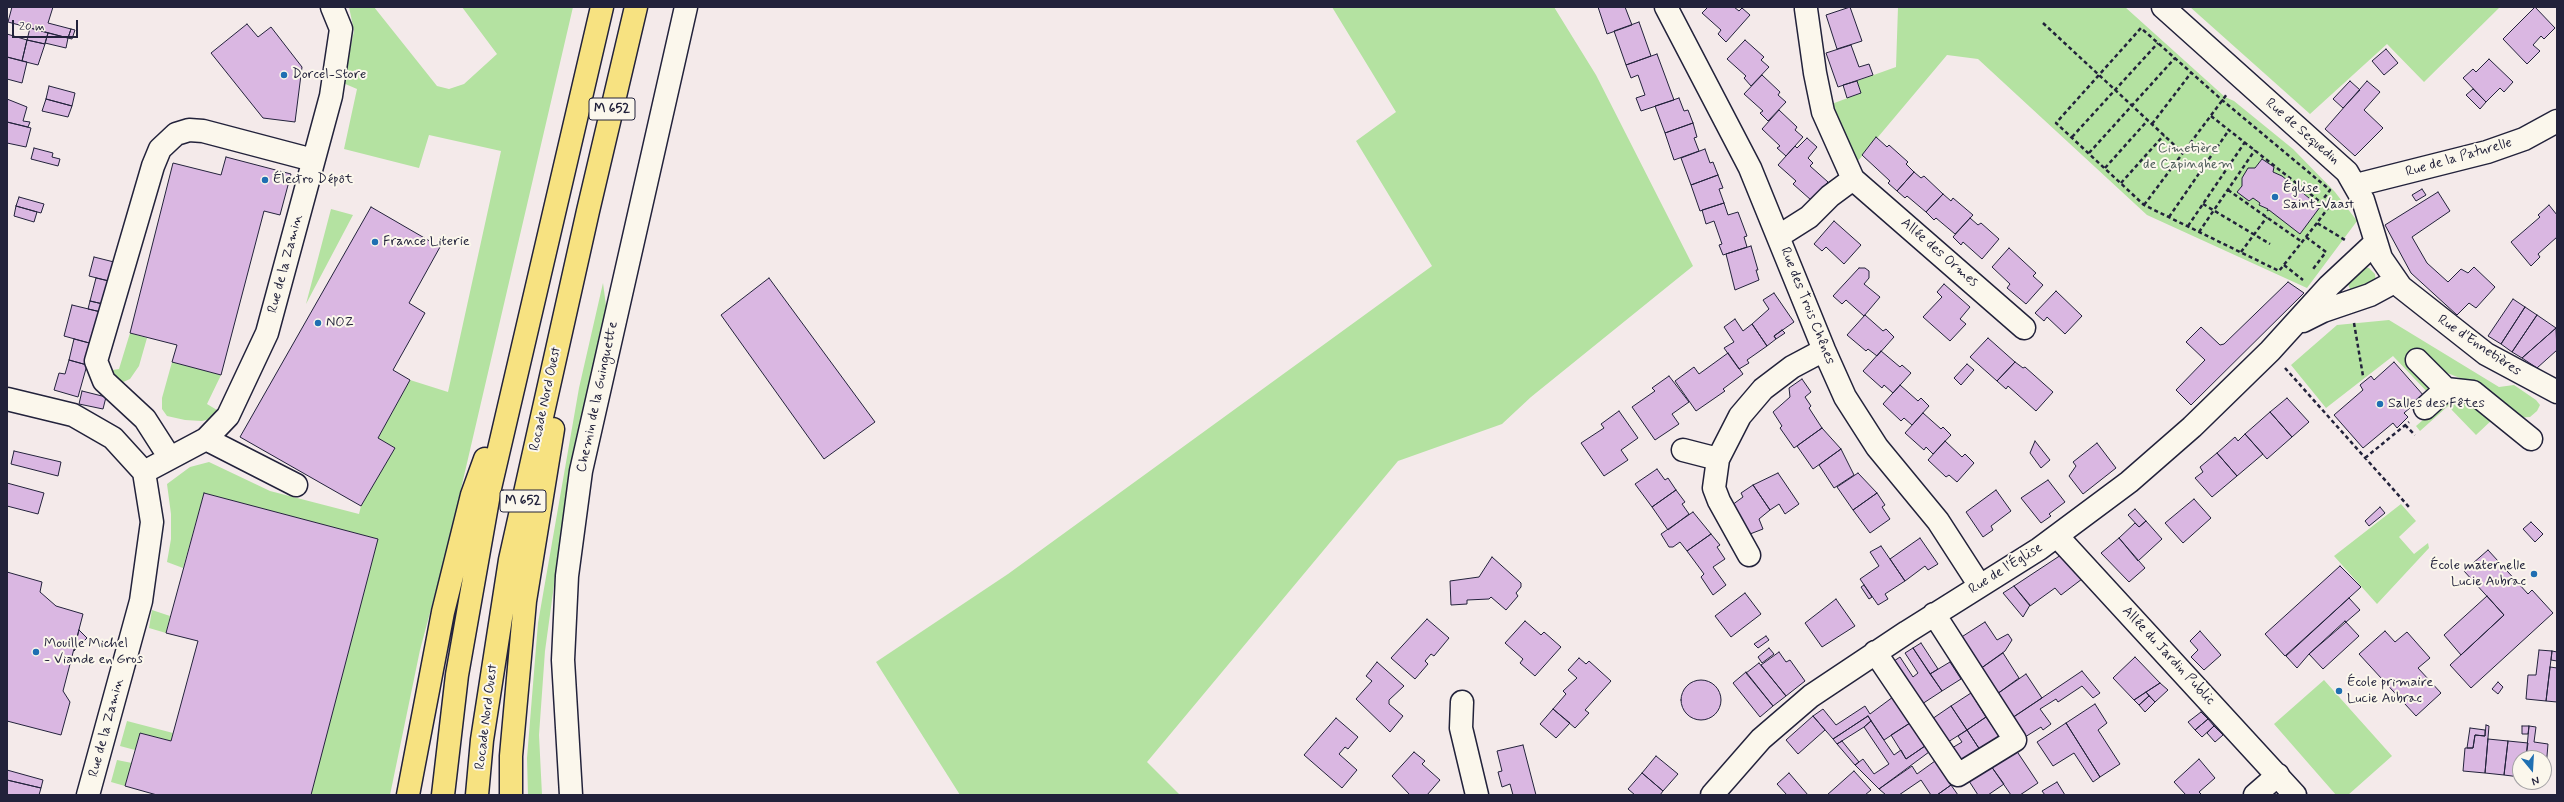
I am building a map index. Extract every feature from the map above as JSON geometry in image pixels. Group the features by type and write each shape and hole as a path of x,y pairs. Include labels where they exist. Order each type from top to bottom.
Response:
{"highway":[{"name":"M 652","path":"443,795 464,633 490,488 602,7"},
{"name":"Rocade Nord Ouest","path":"477,795 484,726 510,560 588,211 636,7"},
{"path":"511,795 512,741 525,601 588,211"},
{"path":"408,795 429,678 464,523 481,471 511,393"}],"street":[{"name":"Rue de la Zamin","path":"88,795 141,601 152,522 144,472 206,439 228,416 267,333 331,96 340,44 340,30 332,7"},
{"name":"Chemin de la Guinguette","path":"571,795 563,660 568,576 581,471 686,7"},
{"name":"Rue des Trois Chênes","path":"1666,7 1744,154 1779,236 1824,350 1854,412 1877,447 1926,504 1980,586"},
{"name":"Rue de Sequedin","path":"2163,7 2241,78 2340,164 2356,185 2374,238"},
{"name":"Allée des Ormes","path":"1806,9 1814,73 1823,112 1853,179 2024,328"},
{"name":"Rue de la Paturelle","path":"2356,185 2487,152 2524,139 2557,120"},
{"path":"170,458 145,419 104,381 96,361 153,166 160,149 176,134 189,130 203,131 313,160"},
{"path":"1779,236 1804,221 1830,196 1853,179"},
{"path":"2291,330 2329,286 2374,238"},
{"name":"Rue d'Ennetières","path":"2374,238 2385,267 2401,287 2486,354 2557,392"},
{"path":"2291,330 2323,311 2350,303 2378,292 2401,287"},
{"name":"Rue de l'Église","path":"1712,795 1745,756 1777,724 1811,696 1875,652 2058,536 2151,464 2291,330"},
{"path":"1749,555 1718,501 1714,488 1718,459 1740,416 1763,389 1792,367 1824,350"},
{"path":"2417,360 2446,389 2473,392 2531,439"},
{"path":"2425,408 2446,389"},
{"path":"7,399 73,415 113,438 144,472"},
{"path":"206,439 296,485"},
{"path":"1683,450 1718,459"},
{"name":"Allée du Jardin Public","path":"2058,536 2295,795"},
{"path":"1875,652 1958,775 2015,740 1934,614"},
{"path":"1462,702 1461,728 1477,795"},
{"path":"2255,795 2278,775"}],"path":[{"path":"2043,24 2183,153"},
{"path":"2211,116 2328,208 2279,271 2144,205 2090,153 2056,123 2141,28 2222,100 2330,190 2321,202"},
{"path":"2072,137 2158,43"},
{"path":"2090,153 2174,58"},
{"path":"2152,124 2192,73"},
{"path":"2144,205 2222,100 2241,78"},
{"path":"2105,168 2148,120"},
{"path":"2169,217 2229,130"},
{"path":"2121,183 2164,135"},
{"path":"2188,226 2245,142"},
{"path":"2199,232 2255,150"},
{"path":"2228,190 2302,242"},
{"path":"2203,204 2270,244"},
{"path":"2241,252 2267,217"},
{"path":"2317,223 2343,240 2374,238"},
{"path":"2284,265 2303,281 2326,252 2306,237"},
{"path":"2350,303 2364,376"},
{"path":"2270,351 2409,507"},
{"path":"2366,458 2425,408"},
{"path":"2405,425 2416,435"}],"green space":[{"path":"349,7 374,7 437,86 449,89 464,84 497,54 462,7 573,7 447,549 420,650 390,795 311,795 378,539 204,493 183,568 167,562 171,539 171,514 167,484 190,467 209,462 270,491 359,514 361,506 395,448 378,438 410,380 448,392 501,151 429,135 419,168 344,149 357,89 343,83 354,31"},
{"path":"1332,7 1554,7 1596,75 1693,266 1531,397 1502,424 1398,461 1147,762 1180,795 960,795 876,662 1008,574 1432,266 1356,141 1396,112"},
{"name":"Cimetière de Capinghem","path":"1898,7 2125,7 2225,97 2234,101 2293,149 2335,192 2357,221 2307,288 2147,215 1978,59 1947,55 1857,162 1829,105 1861,93 1857,81 1896,67"},
{"path":"2190,7 2500,7 2424,82 2387,44 2310,114"},
{"path":"331,209 353,215 306,304"},
{"path":"2360,266 2369,268 2375,274 2376,284 2352,295 2346,278"},
{"path":"603,283 607,313 555,578 545,651 539,735 542,795 528,795 527,758 538,623 579,388"},
{"path":"2389,320 2499,387 2514,385 2536,400 2540,405 2537,411 2530,417 2515,418 2481,386 2434,368 2432,397 2393,356 2326,408 2291,365 2337,325"},
{"path":"130,333 147,338 139,366 130,379 121,383 106,371 119,369"},
{"path":"172,362 221,375 207,404 222,413 215,418 202,421 185,420 167,416 162,409 162,398"},
{"path":"2459,394 2494,418 2476,435 2448,406 2420,431 2416,426 2451,396"},
{"path":"2401,504 2416,521 2399,537 2414,554 2428,543 2429,548 2377,604 2334,556"},
{"path":"152,610 170,616 166,633 149,628"},
{"path":"2324,680 2392,756 2348,795 2336,795 2274,724"},
{"path":"127,721 173,733 171,741 140,733 135,750 120,746"},
{"path":"117,760 132,763 125,786 111,782"}],"building":[{"path":"12,7 53,7 48,23 71,29 68,38 8,22"},
{"path":"1598,7 1625,7 1632,25 1607,34"},
{"path":"1708,7 1734,7 1739,11 1742,8 1750,15 1726,42 1718,34 1721,30 1702,13"},
{"path":"1850,7 1862,41 1837,49 1826,15"},
{"path":"2535,7 2555,28 2544,39 2541,36 2533,45 2540,51 2527,64 2503,39"},
{"path":"1639,22 1651,56 1626,65 1614,31"},
{"path":"247,24 258,37 271,27 302,67 295,122 263,118 211,53"},
{"path":"30,28 48,33 45,44 27,40"},
{"path":"71,29 75,30 72,39 68,38"},
{"path":"48,33 68,38 66,48 45,43"},
{"path":"7,34 27,40 22,61 7,57"},
{"path":"27,40 45,44 38,65 22,61"},
{"path":"1745,40 1764,57 1761,60 1769,67 1751,86 1744,78 1746,76 1727,59"},
{"path":"1851,45 1859,67 1869,64 1873,75 1838,87 1826,53"},
{"path":"2386,49 2398,63 2384,75 2372,61"},
{"path":"1657,54 1674,100 1641,111 1636,98 1645,95 1638,75 1631,78 1626,65"},
{"path":"7,57 27,62 22,83 7,79"},
{"path":"2489,59 2513,82 2504,92 2500,88 2486,102 2463,78 2473,69 2476,72"},
{"path":"1762,75 1780,92 1778,95 1786,102 1768,121 1760,113 1763,111 1744,94"},
{"path":"1857,81 1861,93 1847,98 1843,85"},
{"path":"2350,81 2360,90 2343,108 2333,99"},
{"path":"2367,81 2380,92 2364,110 2383,128 2355,156 2325,129"},
{"path":"49,86 75,93 72,106 46,99"},
{"path":"2473,89 2486,102 2480,109 2466,95"},
{"path":"1679,98 1684,111 1688,110 1693,123 1665,133 1655,106"},
{"path":"7,99 27,107 23,121 30,122 28,127 7,122"},
{"path":"46,99 72,106 68,117 42,111"},
{"path":"1779,110 1797,127 1795,130 1803,137 1786,156 1777,148 1780,146 1762,129"},
{"path":"7,122 31,128 26,147 7,143"},
{"path":"1693,123 1697,137 1694,138 1699,151 1674,160 1665,133"},
{"path":"1876,137 1887,147 1889,145 1908,162 1906,164 1914,172 1897,191 1888,183 1890,181 1862,155"},
{"path":"1807,138 1817,147 1808,158 1813,163 1810,166 1828,182 1811,200 1793,184 1796,181 1778,165 1795,146 1797,148"},
{"path":"34,148 53,153 52,157 60,159 58,166 31,159"},
{"path":"1705,149 1710,163 1713,162 1718,175 1691,185 1681,158"},
{"path":"226,157 291,174 280,215 264,211 221,375 172,362 177,345 130,333 173,163 221,175"},
{"name":"Église Saint-Vaast","path":"2262,159 2274,167 2273,172 2282,176 2320,207 2300,234 2269,210 2267,211 2268,209 2259,205 2260,203 2253,198 2249,201 2237,192 2242,186 2242,178 2248,168 2255,168"},
{"path":"1914,172 1921,178 1924,176 1943,194 1926,212 1907,196 1905,198 1897,191"},
{"path":"1718,175 1723,188 1719,189 1724,203 1700,211 1691,185"},
{"path":"2422,189 2426,195 2416,201 2412,195"},
{"path":"2438,192 2450,211 2412,237 2427,263 2448,282 2461,269 2468,273 2474,267 2495,287 2476,308 2469,303 2457,315 2411,273 2385,225"},
{"path":"1943,194 1951,201 1953,198 1973,215 1955,234 1936,218 1934,220 1926,212"},
{"path":"19,197 44,204 41,213 16,206"},
{"path":"1724,203 1728,215 1738,212 1747,236 1744,237 1747,247 1723,255 1719,245 1722,244 1714,221 1706,224 1702,210"},
{"path":"2549,205 2557,215 2557,237 2538,254 2540,257 2531,266 2511,242 2540,217 2538,215"},
{"path":"16,206 37,212 34,222 14,216"},
{"path":"371,207 440,247 409,303 425,313 393,370 410,380 378,438 395,448 361,506 240,437"},
{"path":"1970,218 1978,225 1981,223 1999,239 1982,259 1963,242 1961,245 1953,237"},
{"path":"1834,221 1861,245 1844,264 1826,247 1822,251 1814,244"},
{"path":"1751,246 1758,270 1756,270 1759,280 1735,290 1726,254"},
{"path":"2009,248 2036,273 2033,276 2043,285 2026,304 2007,288 2010,284 1992,267"},
{"path":"94,257 114,262 109,281 89,276"},
{"path":"1859,268 1865,268 1869,271 1869,278 1864,284 1880,297 1864,316 1846,300 1842,304 1833,296"},
{"path":"96,278 109,281 103,304 90,301"},
{"path":"769,278 875,422 824,459 721,315"},
{"path":"2288,282 2304,293 2191,405 2176,390 2205,360 2186,342 2201,327 2220,345 2224,344"},
{"path":"1944,284 1970,307 1960,319 1966,324 1950,341 1923,317 1942,297 1937,292"},
{"path":"2056,291 2082,316 2065,334 2047,317 2044,321 2035,313"},
{"path":"1774,293 1794,322 1774,336 1776,339 1767,346 1752,324 1769,309 1763,300"},
{"path":"2513,299 2525,307 2501,344 2488,336"},
{"path":"90,301 103,304 101,312 88,309"},
{"path":"72,305 101,312 93,344 64,336"},
{"path":"2525,307 2537,315 2512,352 2501,344"},
{"path":"1865,315 1883,331 1886,329 1894,337 1877,356 1868,349 1866,351 1847,335"},
{"path":"2537,315 2556,328 2522,358 2512,352"},
{"path":"1735,319 1743,331 1752,324 1767,346 1747,360 1749,363 1739,369 1724,348 1734,342 1724,327"},
{"path":"2556,328 2557,350 2537,368 2522,358"},
{"path":"1782,330 1785,333 1776,339 1774,336"},
{"path":"1988,338 2015,362 1997,381 1970,357"},
{"path":"74,339 93,344 87,365 69,360"},
{"path":"1881,351 1900,367 1902,365 1911,373 1893,393 1884,385 1882,388 1863,371"},
{"path":"1728,353 1743,374 1723,389 1725,391 1696,411 1675,381 1694,367 1699,374"},
{"path":"69,360 87,365 78,397 54,390 59,373 65,374"},
{"path":"2015,362 2023,368 2025,367 2053,392 2036,411 2008,386 2006,389 1997,381"},
{"name":"Salles des Fêtes","path":"2394,362 2424,396 2404,413 2408,417 2397,428 2393,423 2363,448 2334,415 2363,390 2360,385 2371,376 2374,380"},
{"path":"1967,364 1974,370 1961,385 1954,378"},
{"path":"1669,376 1689,402 1672,414 1679,424 1655,440 1632,407 1655,391 1652,388"},
{"path":"1802,379 1811,392 1805,397 1811,406 1809,408 1822,428 1794,448 1780,428 1782,426 1773,412 1790,397 1789,388"},
{"path":"1900,385 1918,401 1921,398 1929,406 1912,425 1904,418 1901,421 1883,404"},
{"path":"82,391 106,397 103,409 79,404"},
{"path":"2287,398 2309,422 2292,437 2270,412"},
{"path":"1619,411 1638,438 1621,450 1628,460 1604,476 1581,443 1604,428 1601,424"},
{"path":"2270,412 2292,437 2267,459 2245,434"},
{"path":"1923,413 1941,429 1943,427 1951,435 1933,454 1926,447 1924,450 1905,433"},
{"path":"1822,428 1841,449 1813,469 1797,446"},
{"path":"2245,434 2263,454 2237,476 2217,453 2235,437 2238,441"},
{"path":"1945,441 1962,457 1965,454 1974,463 1957,482 1949,475 1946,477 1928,460"},
{"path":"2035,441 2050,460 2041,468 2030,453"},
{"path":"2097,443 2116,468 2083,494 2069,476 2076,466 2073,462"},
{"path":"1841,449 1854,475 1834,488 1819,465"},
{"path":"14,451 61,462 58,476 11,464"},
{"path":"2217,453 2237,476 2212,497 2195,478 2203,472 2200,467"},
{"path":"1657,469 1665,480 1668,478 1676,490 1652,507 1635,484"},
{"path":"1778,473 1799,504 1785,514 1779,504 1770,510 1753,485"},
{"path":"1858,473 1877,493 1853,510 1837,487"},
{"path":"2048,480 2065,502 2049,514 2051,516 2041,523 2021,498"},
{"path":"7,483 44,493 38,514 7,506"},
{"path":"1753,485 1770,510 1759,519 1763,529 1750,534 1732,505 1743,497 1741,493"},
{"path":"1676,490 1685,502 1682,504 1689,514 1668,530 1652,507"},
{"path":"1996,490 2011,511 1991,526 1993,530 1983,537 1966,512"},
{"path":"204,493 378,539 311,795 157,795 125,786 140,733 171,741 198,641 166,633"},
{"path":"1877,493 1885,505 1882,507 1890,519 1870,533 1853,510"},
{"path":"2194,499 2211,518 2183,543 2165,523"},
{"path":"2380,507 2385,513 2369,526 2365,521"},
{"path":"2135,509 2146,521 2139,527 2128,515"},
{"path":"1693,512 1711,534 1687,551 1680,542 1673,547 1669,547 1661,534"},
{"path":"2146,521 2162,539 2138,561 2119,538 2135,523 2139,527"},
{"path":"2531,522 2543,534 2535,542 2523,529"},
{"path":"1711,534 1720,545 1717,547 1725,559 1713,567 1726,585 1713,595 1701,577 1704,574 1687,551"},
{"path":"1920,538 1938,564 1928,570 1925,566 1905,581 1890,559"},
{"path":"2119,538 2145,568 2129,582 2101,553"},
{"path":"1881,546 1905,581 1885,594 1888,599 1878,605 1860,579 1879,566 1870,552"},
{"path":"2488,550 2528,594 2532,590 2553,613 2471,688 2450,665 2504,615 2464,571"},
{"path":"2061,555 2082,579 2061,595 2055,588 2030,606 2014,586"},
{"path":"1492,557 1521,583 1521,587 1516,593 1518,596 1506,610 1491,597 1489,599 1467,600 1467,604 1451,605 1450,581 1479,577"},
{"path":"2340,566 2361,587 2285,656 2265,634"},
{"path":"7,572 42,582 40,592 56,606 83,614 63,691 70,702 61,735 7,721"},
{"path":"1864,585 1872,597 1869,599 1861,587"},
{"path":"2014,586 2030,605 2023,617 2003,593"},
{"path":"1745,593 1761,614 1731,637 1715,616"},
{"path":"2487,596 2504,615 2461,655 2444,635"},
{"path":"2349,598 2360,610 2309,654 2297,668 2286,656"},
{"path":"1836,599 1855,626 1822,647 1805,623"},
{"path":"1427,619 1449,638 1434,656 1431,654 1425,661 1428,664 1415,679 1391,658"},
{"path":"1525,621 1541,635 1544,632 1561,647 1535,676 1520,663 1523,659 1505,643"},
{"path":"2345,621 2359,636 2323,669 2309,654"},
{"path":"1985,622 1997,640 2008,634 2012,640 2005,651 1980,669 1960,638"},
{"path":"79,630 87,638 74,651"},
{"path":"2200,631 2221,655 2204,670 2191,657 2198,650 2190,641"},
{"path":"2385,631 2395,642 2407,632 2430,658 2418,668 2441,693 2416,716 2359,654"},
{"path":"1766,636 1769,640 1758,648 1754,644"},
{"path":"1921,643 1938,669 1930,674 1913,648"},
{"path":"1769,648 1774,654 1762,663 1758,657"},
{"path":"1913,648 1942,691 1922,704 1894,661 1900,657 1913,677 1918,673 1905,653"},
{"path":"2539,650 2552,651 2546,701 2526,699 2528,675 2536,675"},
{"path":"2552,651 2557,652 2557,661 2551,660"},
{"path":"1779,652 1786,662 1790,660 1805,681 1786,696 1761,665"},
{"path":"2003,653 2019,678 1997,694 1980,669"},
{"path":"2135,657 2160,683 2134,700 2113,678"},
{"path":"1579,658 1586,664 1589,661 1611,681 1585,710 1589,713 1575,728 1553,709 1566,694 1563,691 1577,678 1568,670"},
{"path":"1377,662 1404,686 1389,700 1389,704 1403,716 1390,732 1356,699 1372,681 1366,676"},
{"path":"1950,662 1961,679 1942,691 1930,674"},
{"path":"1759,663 1786,696 1773,706 1746,673"},
{"path":"2550,667 2557,668 2557,702 2546,701"},
{"path":"2082,671 2100,693 2093,698 2082,686 2058,702 2056,699 2040,709 2051,724 2043,730 2041,727 2025,737 2012,718"},
{"path":"1746,672 1773,706 1760,717 1733,683"},
{"path":"2026,674 2042,698 2012,718 1997,694"},
{"path":"1697,680 1705,680 1712,683 1718,689 1721,700 1718,711 1712,717 1705,720 1697,720 1690,717 1684,711 1681,704 1681,696 1684,689 1690,683"},
{"path":"2498,682 2503,687 2498,694 2492,689"},
{"path":"2160,683 2168,690 2155,702 2146,692"},
{"path":"2146,692 2149,696 2139,705 2134,700"},
{"path":"1971,693 1986,717 1967,730 1951,706"},
{"path":"2149,696 2155,702 2145,712 2139,705"},
{"path":"1893,697 1910,723 1884,740 1868,716 1833,739 1813,716 1823,709 1836,725 1865,706 1870,714"},
{"path":"2095,704 2107,723 2098,730 2120,764 2100,777 2066,723"},
{"path":"1951,706 1967,730 1948,742 1932,719"},
{"path":"1553,709 1570,723 1556,738 1540,724"},
{"path":"2201,712 2208,719 2195,730 2188,722"},
{"path":"1813,716 1825,730 1798,754 1786,740"},
{"path":"1868,716 1871,721 1864,727 1837,744 1833,739"},
{"path":"1986,717 2002,740 1982,753 1967,730"},
{"path":"1336,718 1358,737 1348,749 1345,747 1339,754 1357,770 1342,788 1304,755"},
{"path":"2208,719 2214,726 2202,737 2195,730"},
{"path":"1871,721 1894,755 1901,750 1906,759 1925,746 1929,752 1879,789 1855,765 1863,759 1874,774 1889,764 1864,727"},
{"path":"1910,723 1925,746 1906,759 1891,735"},
{"path":"2066,723 2100,777 2093,782 2074,753 2053,766 2037,742"},
{"path":"2486,725 2489,726 2485,773 2463,771 2465,748 2473,748 2475,735 2485,736"},
{"path":"2214,726 2223,735 2215,742 2207,733"},
{"path":"2522,726 2529,726 2528,734 2522,734"},
{"path":"2529,726 2536,727 2534,742 2548,744 2548,750 2527,750"},
{"path":"2470,728 2485,730 2485,736 2475,735 2473,748 2467,748"},
{"path":"1967,730 1982,753 1964,765 1952,748 1962,742 1958,736"},
{"path":"2488,739 2508,741 2504,775 2485,773"},
{"path":"1842,741 1859,762 1855,765 1837,744"},
{"path":"2508,741 2528,743 2527,750 2512,750 2512,776 2504,775"},
{"path":"1523,745 1536,795 1513,795 1510,784 1502,787 1498,772 1502,771 1497,751"},
{"path":"2016,750 2038,783 2020,795 2011,795 1991,766"},
{"path":"1414,752 1425,761 1422,764 1440,780 1427,795 1410,795 1392,776"},
{"path":"1656,756 1678,774 1663,791 1642,773"},
{"path":"2199,759 2215,778 2199,792 2202,795 2186,795 2174,782"},
{"path":"1935,761 1951,785 1937,795 1931,795 1921,780 1899,795 1886,795 1879,789 1912,766 1917,774"},
{"path":"1991,766 2004,784 1988,795 1978,795 1969,781"},
{"path":"7,770 43,780 41,788 7,780"},
{"path":"1854,771 1871,790 1865,795 1827,795"},
{"path":"1642,773 1663,791 1660,795 1635,795 1628,789"},
{"path":"1789,773 1808,795 1787,795 1777,784"},
{"path":"7,780 41,788 39,795 7,795"},
{"path":"2057,782 2065,795 2045,795 2042,791"},
{"path":"1951,785 1958,795 1937,795"}],"place":[{"name":"Dorcel-Store","path":"284,75"},
{"name":"Électro Dépôt","path":"265,180"},
{"name":"Église Saint-Vaast","path":"2275,197"},
{"name":"France Literie","path":"375,242"},
{"name":"NOZ","path":"318,323"},
{"name":"Salles des Fêtes","path":"2380,404"},
{"name":"École maternelle Lucie Aubrac","path":"2534,574"},
{"name":"Mouille Michel - Viande en Gros","path":"36,652"},
{"name":"École primaire Lucie Aubrac","path":"2339,691"}]}
